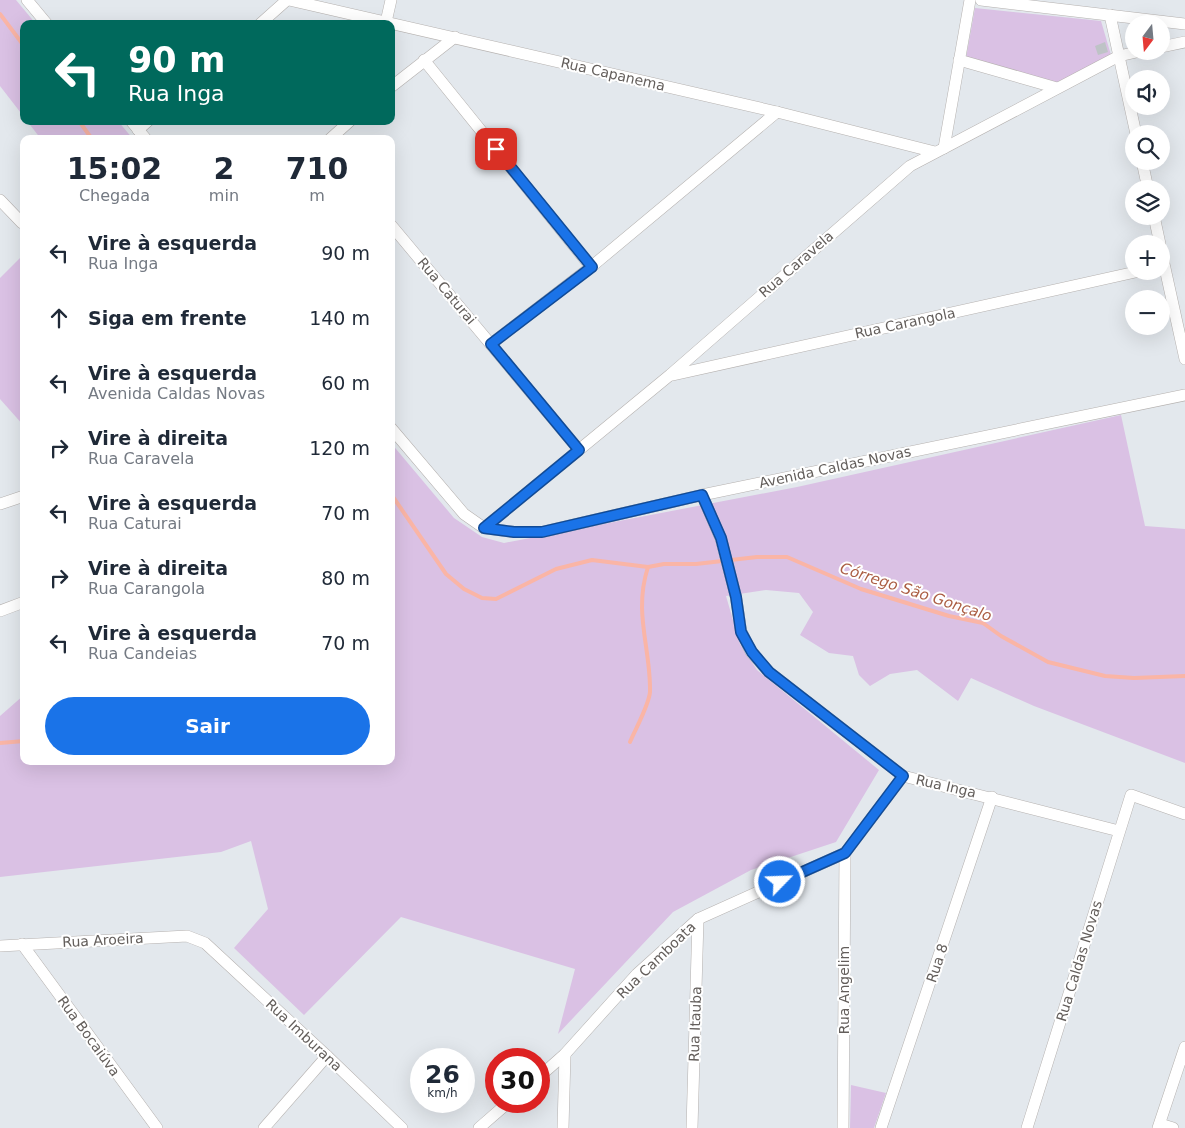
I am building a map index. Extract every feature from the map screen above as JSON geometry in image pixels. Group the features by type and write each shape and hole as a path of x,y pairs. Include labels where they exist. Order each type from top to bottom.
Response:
{"street":[{"path":"27,0 44,20"},
{"path":"265,20 288,0"},
{"name":"Rua Capanema","path":"288,0 377,20"},
{"path":"386,20 391,0"},
{"path":"940,150 960,60 970,0"},
{"path":"981,0 1078,5 1110,15 1185,24"},
{"path":"1110,15 1134,125"},
{"name":"Rua Capanema","path":"395,24 940,150"},
{"path":"395,84 455,37"},
{"path":"1170,45 1185,42"},
{"name":"Rua Caravela","path":"484,528 670,375 910,166 1057,88 1125,55"},
{"path":"424,60 592,267"},
{"path":"960,60 1057,88"},
{"path":"491,344 592,267 776,112"},
{"path":"334,135 346,125"},
{"path":"0,200 20,221"},
{"name":"Rua Caturai","path":"395,229 579,450"},
{"name":"Rua Carangola","path":"670,375 1125,274"},
{"path":"1166,280 1185,359"},
{"name":"Avenida Caldas Novas","path":"484,528 514,532 542,532 702,495 1185,395"},
{"path":"395,433 464,514 484,528"},
{"name":"Rua Inga","path":"702,495 721,538 736,597 741,632 752,652 769,672 903,776 992,797 1119,831"},
{"path":"0,504 20,497"},
{"path":"0,611 20,604"},
{"name":"Rua Camboata","path":"550,1067 565,1054 637,974 698,919 845,853 903,776"},
{"name":"Rua Caldas Novas","path":"1027,1128 1119,831 1132,795 1185,814"},
{"name":"Rua 8","path":"881,1128 992,797"},
{"name":"Rua Angelim","path":"843,1128 845,853"},
{"name":"Rua Itauba","path":"692,1128 698,919"},
{"name":"Rua Aroeira","path":"0,946 187,936 205,943"},
{"name":"Rua Imburana","path":"205,943 328,1056 402,1128"},
{"name":"Rua Bocaiúva","path":"22,944 157,1128"},
{"path":"1173,1128 1159,1126 1185,1047"},
{"path":"563,1128 565,1054"},
{"path":"264,1128 328,1056"},
{"path":"479,1128 496,1113"}],"shaded area":[{"path":"0,0 16,0 33,20 20,20 20,112 0,86"},
{"path":"975,8 1101,21 1111,55 1056,83 966,58"},
{"path":"30,125 121,125 130,135 38,135"},
{"path":"20,258 20,422 0,399 0,278"},
{"path":"1121,415 1145,526 1185,529 1185,763 1034,706 971,678 958,701 917,670 890,674 870,686 859,675 853,656 829,653 800,635 813,612 799,593 766,590 726,596 740,644 757,670 879,770 836,842 751,870 673,912 558,1034 575,969 401,917 304,1015 234,948 268,909 251,841 221,852 0,877 0,716 20,698 20,765 395,765 395,448 454,518 482,537 504,543 797,487"},
{"path":"851,1085 886,1093 874,1128 850,1128"}],"building":[{"path":"1105,42 1108,52 1098,55 1095,46"}],"waterway":[{"name":"Córrego São Gonçalo","path":"0,14 20,41"},
{"name":"Córrego São Gonçalo","path":"82,125 89,135"},
{"name":"Córrego São Gonçalo","path":"395,500 446,574 464,589 482,598 496,599 556,569 592,560 648,567 664,564 696,564 757,557 787,557 861,589 949,616 983,623 1001,636 1048,662 1105,676 1134,678 1185,676"},
{"path":"630,742 645,710 650,692 650,676 642,615 642,600 648,567"},
{"path":"0,743 20,741"}],"route":[{"path":"496,149 592,267 491,344 579,450 484,528 514,532 542,532 702,495 721,538 736,597 741,632 752,652 769,672 903,776 845,853 780,882"}]}
